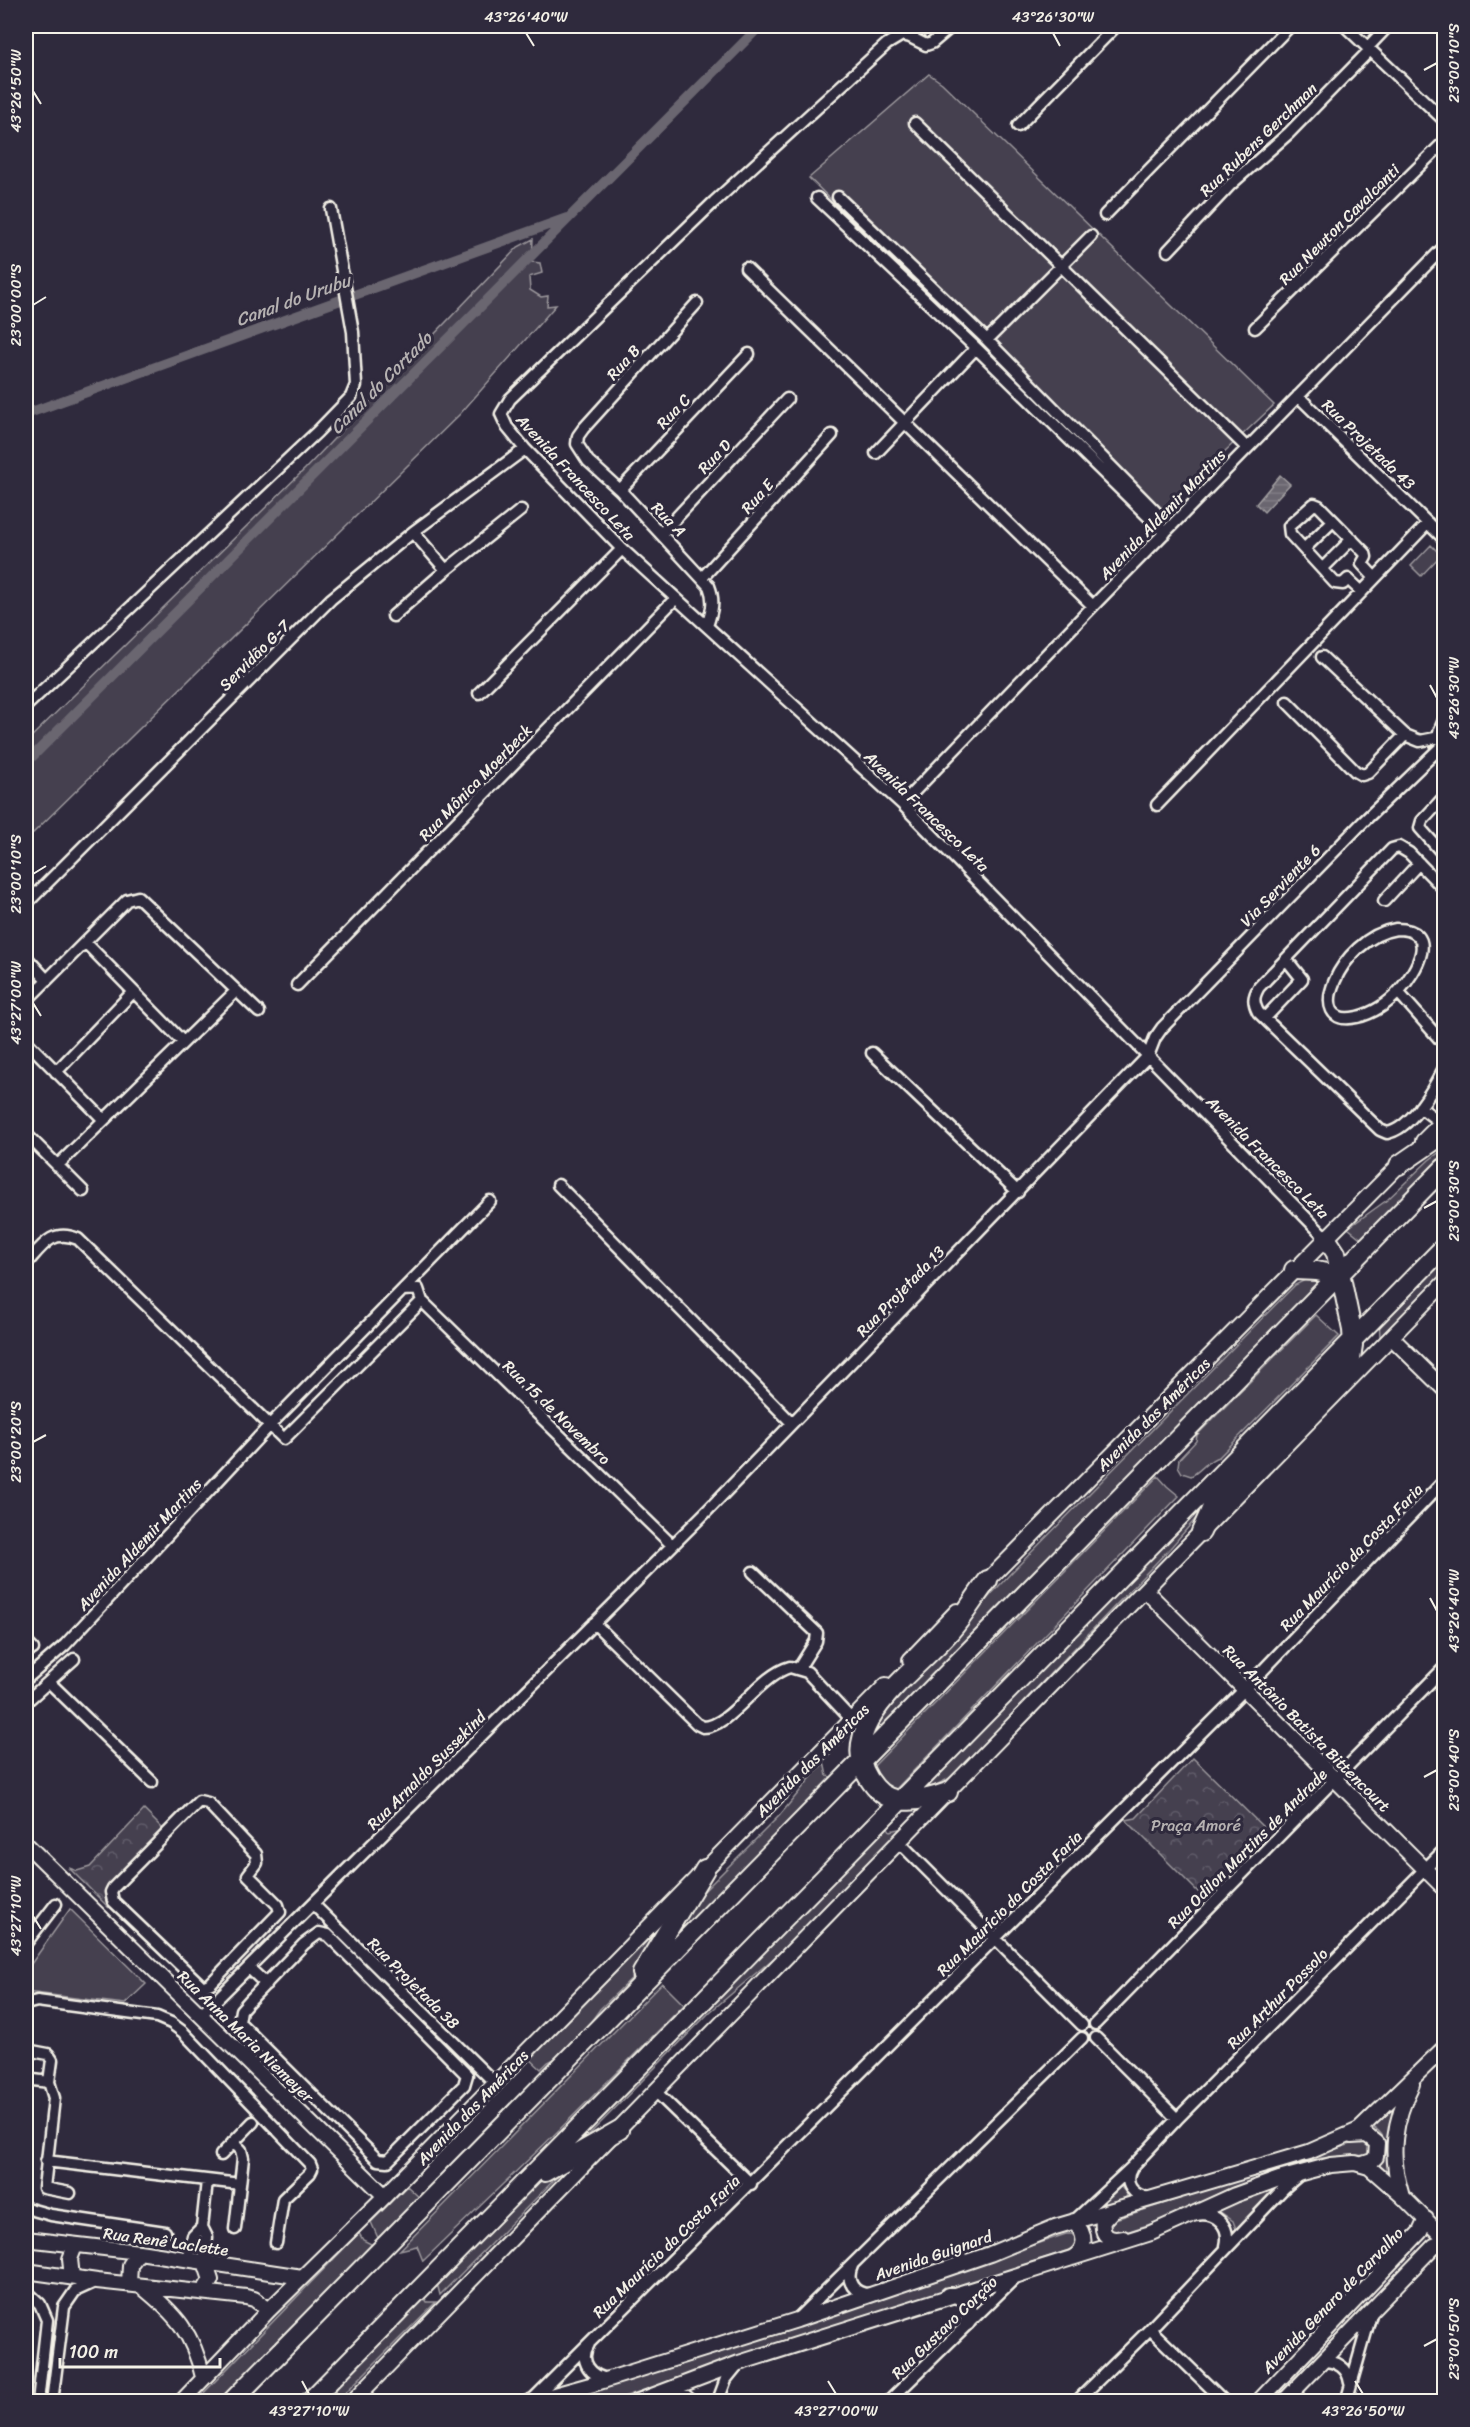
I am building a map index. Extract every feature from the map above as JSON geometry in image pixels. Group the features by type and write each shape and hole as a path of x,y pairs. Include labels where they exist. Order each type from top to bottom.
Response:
{"highway":[{"path":"1399,1165 1443,1126"},
{"name":"Avenida das Américas","path":"231,2402 1444,1168"},
{"path":"1201,1532 1213,1505 1350,1364 1353,1340 1336,1253 1326,1238"},
{"path":"309,2402 1444,1247"},
{"path":"1294,1270 1317,1271 1339,1276"},
{"path":"948,1792 924,1800 901,1800 879,1792 868,1779 862,1760 862,1739 875,1709 951,1632 988,1580"},
{"path":"628,1996 705,1869"},
{"path":"528,2181 619,2130"}],"street":[{"name":"Avenida Francesco Leta","path":"952,26 932,43 926,45 902,35 887,44 714,202 510,399 501,414 503,421 525,449 622,549 902,804 1326,1238"},
{"path":"1018,126 1116,26"},
{"path":"1105,215 1290,26"},
{"path":"1345,26 1444,120"},
{"name":"Rua Rubens Gerchman","path":"1168,250 1230,185 1289,133 1388,26"},
{"path":"915,123 1247,448"},
{"name":"Rua Newton Cavalcanti","path":"1255,328 1444,142"},
{"path":"838,197 987,340 1158,514"},
{"path":"817,198 976,348 1165,533"},
{"path":"26,706 317,432 351,397 356,385 357,373 331,209"},
{"path":"987,340 1091,236"},
{"name":"Avenida Aldemir Martins","path":"902,804 1444,247"},
{"path":"746,268 1093,606"},
{"name":"Rua B","path":"577,444 578,436 583,429 697,303"},
{"path":"876,453 976,348"},
{"name":"Rua C","path":"620,490 749,354"},
{"name":"Rua Projetada 43","path":"1298,396 1444,538"},
{"name":"Rua D","path":"662,533 787,399"},
{"name":"Rua E","path":"703,577 832,435"},
{"name":"Rua A","path":"577,444 588,461 620,490 703,577 713,596 713,607 707,626"},
{"name":"Servidão G-7","path":"26,904 331,599 413,532 525,449"},
{"path":"1314,504 1319,506 1352,539 1366,557 1343,584 1339,584 1290,534 1289,526 1314,504"},
{"path":"393,616 521,510"},
{"path":"1304,549 1333,521"},
{"path":"1157,805 1428,523"},
{"path":"413,532 446,570"},
{"path":"1322,569 1352,539"},
{"path":"479,693 622,549"},
{"path":"1362,564 1375,578"},
{"path":"1348,579 1362,592"},
{"name":"Rua Mônica Moerbeck","path":"297,985 675,599"},
{"path":"1322,657 1405,735 1420,741 1442,740 1440,726 1444,720"},
{"path":"1287,702 1355,771 1362,775 1368,773 1405,735"},
{"name":"Via Serviente 6","path":"1148,1056 1162,1028 1442,740"},
{"path":"1444,797 1422,821 1420,828 1444,855"},
{"path":"1444,889 1409,853 1399,847 1386,852 1254,994 1254,1004 1265,1018 1380,1130 1386,1133 1394,1132 1420,1107 1437,1083 1444,1068"},
{"path":"1384,901 1419,863"},
{"path":"26,1001 127,900 138,897 259,1012"},
{"path":"1407,929 1416,933 1423,947 1412,974 1398,992 1384,1004 1359,1017 1347,1019 1338,1016 1331,1008 1332,984 1351,953 1384,931 1407,929"},
{"path":"86,943 183,1042"},
{"path":"26,957 47,980"},
{"path":"1265,1018 1302,979 1286,959"},
{"path":"57,1166 236,991"},
{"path":"56,1072 133,992"},
{"path":"1398,992 1444,1044"},
{"path":"26,1041 104,1120"},
{"path":"872,1053 1018,1192"},
{"name":"Rua Projetada 13","path":"672,1545 1148,1056"},
{"path":"1420,1107 1443,1126"},
{"path":"26,1134 83,1191"},
{"name":"Avenida das Américas","path":"181,2402 268,2310 385,2196 988,1580 1399,1165"},
{"path":"558,1185 792,1423"},
{"name":"Avenida Aldemir Martins","path":"26,1679 65,1645 270,1425 490,1201"},
{"path":"26,1264 45,1242 56,1236 67,1235 78,1239 284,1439 422,1301 418,1289 403,1290"},
{"path":"352,2402 1146,1591 1444,1283"},
{"name":"Rua 15 de Novembro","path":"422,1301 672,1545"},
{"path":"1392,1338 1444,1389"},
{"name":"Rua Maurício da Costa Faria","path":"530,2401 751,2184 1245,1689 1444,1481"},
{"name":"Rua Arnaldo Sussekind","path":"201,2015 672,1545"},
{"path":"753,1572 817,1633 816,1641 799,1668"},
{"name":"Rua Antônio Batista Bittencourt","path":"1146,1591 1444,1888"},
{"path":"594,1623 697,1724 703,1727 718,1724 780,1670 790,1667 807,1672 852,1720"},
{"path":"26,1702 74,1659"},
{"name":"Rua Odilon Martins de Andrade","path":"1095,2024 1444,1668"},
{"path":"49,1683 152,1782"},
{"path":"203,1801 256,1854 257,1863 248,1875 280,1908 278,1915 271,1922 211,1983 203,1987 113,1901 111,1893 113,1888 194,1804 203,1801"},
{"path":"899,1842 1082,2025"},
{"name":"Rua Anna Maria Niemeyer","path":"26,1844 385,2196"},
{"name":"Rua Arthur Possolo","path":"1074,2221 1132,2167 1444,1851"},
{"path":"26,1943 56,1904"},
{"name":"Rua Projetada 38","path":"313,1904 495,2083"},
{"path":"271,1922 282,1933"},
{"path":"324,1933 463,2070 467,2080 393,2158 382,2162 242,2028 238,2016 241,2010 266,1984 314,1935 324,1933"},
{"path":"249,1968 266,1984"},
{"path":"26,2004 37,2001 158,2017 183,2032 310,2164 312,2169 310,2173 284,2199 276,2243"},
{"path":"1088,2022 1095,2024 1099,2033 1096,2038 1087,2040 1083,2038 1080,2032 1082,2025 1088,2022"},
{"path":"797,2320 1083,2038"},
{"path":"1096,2038 1177,2119"},
{"path":"1346,2137 1372,2119 1444,2048"},
{"path":"27,2050 51,2056 49,2082 54,2098 44,2188 70,2193"},
{"path":"1401,2195 1394,2163 1395,2130 1405,2098 1421,2070"},
{"path":"26,2079 49,2082"},
{"path":"656,2092 751,2184"},
{"path":"221,2155 253,2122"},
{"path":"636,2402 739,2363 1151,2233 1236,2195 1307,2171 1346,2163 1363,2164 1376,2157 1378,2147 1375,2140 1363,2134 1346,2137"},
{"name":"Avenida Guignard","path":"530,2401 552,2400 590,2385 797,2320 990,2254 1055,2227 1309,2152 1346,2137"},
{"path":"234,2142 243,2153 235,2229"},
{"path":"46,2160 240,2184"},
{"path":"1283,2402 1434,2246 1444,2240 1426,2219 1381,2176 1363,2164"},
{"path":"1132,2167 1128,2178 1131,2190 1142,2197 1150,2198"},
{"path":"1076,2402 1150,2329 1226,2246 1284,2188 1307,2171"},
{"path":"203,2292 211,2280 205,2262 207,2237 202,2227 207,2181"},
{"path":"1118,2207 1109,2212 1103,2221 1103,2231 1108,2238 1115,2240 1145,2232 1151,2233"},
{"path":"26,2208 51,2215 165,2232"},
{"path":"1191,2215 1206,2214 1218,2218 1226,2228 1226,2246"},
{"name":"Avenida Genaro de Carvalho","path":"1258,2402 1420,2232 1426,2219"},
{"path":"1067,2261 1079,2253 1084,2246 1082,2231 1074,2221"},
{"path":"188,2260 193,2236 202,2227"},
{"name":"Rua Renê Laclette","path":"26,2239 139,2252 302,2277"},
{"path":"72,2277 70,2259 75,2246"},
{"path":"139,2252 130,2265 135,2285 159,2301 186,2330 199,2359 203,2377"},
{"path":"854,2263 849,2274 851,2285 860,2293 872,2294"},
{"path":"26,2271 254,2299 268,2310"},
{"name":"Rua Gustavo Corção","path":"888,2402 1020,2273"},
{"path":"52,2402 64,2307 75,2291 97,2281"},
{"path":"26,2290 40,2304 47,2319 38,2402"},
{"path":"946,2296 958,2296 968,2303 970,2315 967,2323"},
{"path":"1346,2402 1372,2311"},
{"path":"1150,2329 1226,2402"},
{"name":"Rua Maurício da Costa Faria","path":"591,2341 584,2358 587,2367 593,2374 611,2379"},
{"path":"1322,2361 1334,2361 1345,2368 1350,2379 1350,2386"},
{"path":"719,2400 726,2379 739,2363"},
{"path":"580,2402 583,2390 590,2385"},
{"path":"653,2395 681,2394 691,2402"}],"green space":[{"path":"929,74 942,83 1274,405 1155,517 809,178"},
{"path":"533,239 532,262 540,263 542,273 529,277 530,290 541,297 548,296 547,306 556,305 460,414 26,840 26,742 305,469 518,247"},
{"path":"1431,545 1441,555 1421,576 1411,566"},
{"path":"1444,1149 1444,1163 1364,1241 1348,1228 1387,1200 1429,1160"},
{"path":"1444,1255 1444,1271 1429,1290 1380,1337 1379,1320"},
{"path":"1313,1276 1324,1281 868,1748 880,1715 1010,1574 1295,1285"},
{"path":"1316,1315 1339,1336 1219,1457 1211,1460 1191,1476 1182,1473 1178,1466 1179,1459 1196,1441 1197,1435"},
{"path":"1287,1414 1172,1546 952,1777 928,1789 916,1792"},
{"path":"1158,1476 1179,1496 895,1790 884,1787 870,1770"},
{"name":"Praça Amoré","path":"1193,1758 1267,1831 1201,1895 1126,1820 1136,1818"},
{"path":"824,1762 827,1776 838,1779 659,1960 695,1900 780,1815"},
{"path":"144,1810 163,1829 108,1886 105,1898 109,1908 69,1868 77,1871 90,1867"},
{"path":"886,1824 890,1831 902,1828 775,1957 710,2012 572,2152 552,2164"},
{"path":"70,1909 146,1984 125,2004 26,1992 26,1971"},
{"path":"670,1918 636,1974 600,2009 577,2041 564,2054 548,2062 541,2069 529,2058"},
{"path":"662,1983 684,2005 423,2261 417,2246 400,2250"},
{"path":"1394,2108 1388,2136 1388,2173 1379,2166 1385,2150 1384,2140 1373,2127"},
{"path":"1364,2140 1369,2142 1372,2151 1368,2155 1321,2158 1228,2189 1172,2217 1117,2235 1110,2231 1109,2223 1112,2220"},
{"path":"563,2171 440,2295 438,2287 429,2287 479,2242 542,2179"},
{"path":"407,2186 422,2200 384,2237 378,2238 371,2222"},
{"path":"1273,2186 1278,2187 1236,2229 1233,2221 1219,2211 1220,2207"},
{"path":"1117,2187 1121,2187 1127,2194 1126,2198 1097,2207"},
{"path":"359,2233 363,2240 371,2244 372,2250 220,2401 195,2402"},
{"path":"1066,2234 1072,2234 1077,2239 1076,2247 611,2401 586,2400 592,2392"},
{"path":"422,2294 427,2302 436,2302 337,2401 316,2402"}],"shaded area":[{"path":"1280,475 1290,484 1264,512 1256,504"}],"waterway":[{"name":"Canal do Cortado","path":"26,763 760,26"},
{"name":"Canal do Urubu","path":"26,414 567,218"}]}
